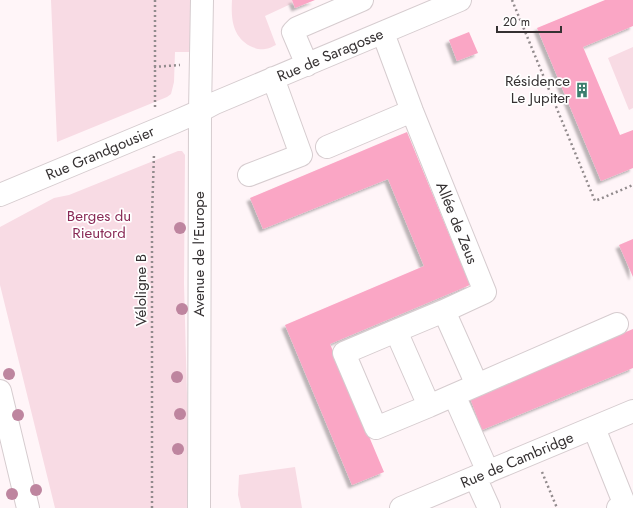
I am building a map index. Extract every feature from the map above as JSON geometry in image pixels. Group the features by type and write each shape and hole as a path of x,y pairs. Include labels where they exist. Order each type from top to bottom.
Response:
{"street":[{"name":"Avenue de l'Europe","path":"198,508 202,0"},
{"path":"307,65 293,32 297,28 362,0"},
{"name":"Rue de Saragosse","path":"200,111 273,78 383,33 453,1"},
{"name":"Allée de Zeus","path":"383,33 412,111 485,292 344,353 376,428 617,324"},
{"path":"249,175 301,155 273,78"},
{"name":"Rue Grandgousier","path":"0,195 130,142 200,111"},
{"path":"327,147 412,111"},
{"path":"444,311 476,385"},
{"path":"396,331 429,406"},
{"path":"0,391 28,508"},
{"path":"454,395 482,475 489,508"},
{"name":"Rue de Cambridge","path":"415,505 633,411"},
{"path":"594,428 624,503 618,508"}],"path":[{"name":"Véloligne B","path":"152,508 152,215 155,0"},
{"path":"512,0 595,201 633,185"},
{"path":"542,472 557,508"}],"green space":[{"path":"51,0 190,0 190,52 175,52 174,82 171,94 167,97 57,142"},
{"path":"232,0 292,0 293,3 265,16 276,45 268,49 257,49 244,42 239,37 234,26"},
{"path":"633,47 633,108 629,110 608,58"},
{"name":"Berges du Rieutord","path":"178,151 182,151 185,155 184,284 190,508 55,508 0,285 0,227 54,198 69,195"},
{"path":"295,467 302,508 241,508 238,495 239,475"}],"building":[{"path":"292,0 315,0 295,8"},
{"name":"Résidence Le Jupiter","path":"605,0 633,0 633,26 583,47 620,135 633,130 633,168 601,181 537,28"},
{"path":"469,32 478,53 457,61 449,40"},
{"path":"407,132 470,285 330,344 384,472 352,485 285,325 424,266 388,179 263,229 250,198"},
{"path":"633,239 633,277 619,245"},
{"path":"633,329 633,368 482,430 470,398"}],"place":[{"name":"Résidence Le Jupiter","path":"582,90"}]}
